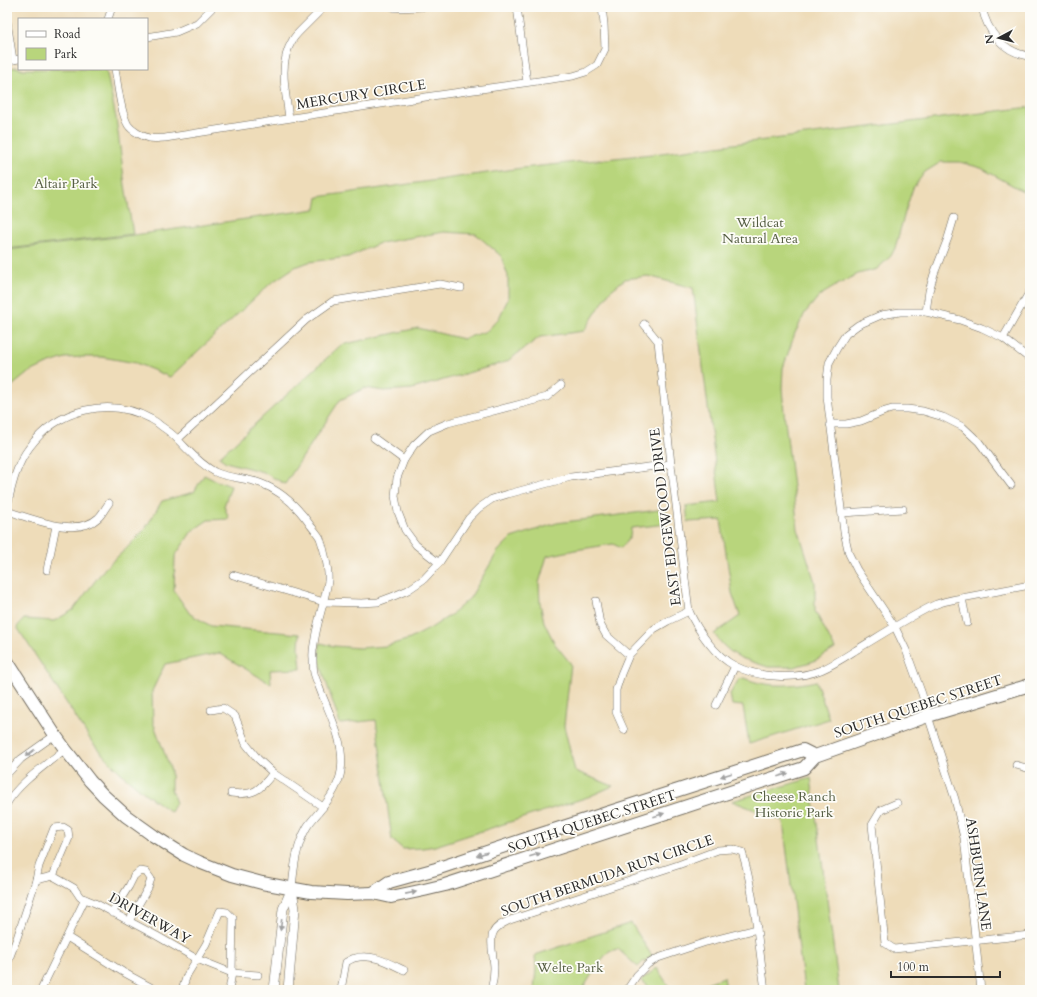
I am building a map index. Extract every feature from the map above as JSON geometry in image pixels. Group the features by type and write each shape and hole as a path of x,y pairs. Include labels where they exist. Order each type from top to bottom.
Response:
{"main road":[{"name":"SOUTH QUEBEC STREET","path":"7,661 55,735 90,781 114,805 140,827 168,846 199,862 232,875 262,883 311,892 333,894 373,893 391,897 445,885 804,768 815,756 928,716 1030,685"},
{"name":"SOUTH QUEBEC STREET","path":"373,893 389,882 436,869 803,750 815,756"}],"street":[{"path":"108,18 112,7"},
{"path":"148,37 176,32 197,23 213,7"},
{"path":"290,118 284,76 284,64 287,52 292,40 324,7"},
{"path":"392,7 422,7"},
{"path":"517,7 526,82"},
{"name":"MERCURY CIRCLE","path":"115,70 123,111 129,126 138,133 150,138 165,138 432,96 572,76 586,72 597,65 605,49 602,7"},
{"path":"982,7 987,25 997,40 1008,49 1022,55 1030,56"},
{"path":"7,21 13,60"},
{"path":"926,312 928,291 954,218"},
{"path":"178,439 306,320 333,301 440,284 461,288"},
{"path":"1003,338 1030,291"},
{"name":"ASHBURN LANE","path":"981,990 964,838 955,799 922,694 906,650 895,627 857,570 849,554 844,532 830,424 827,386 829,363 846,334 858,325 881,316 900,312 926,312 982,328 1003,338 1030,359"},
{"name":"EAST EDGEWOOD DRIVE","path":"644,324 658,341 689,611 695,624 705,638 719,654 735,666 768,676 786,676 821,670 933,605 1030,585"},
{"path":"439,563 416,545 406,530 398,512 395,496 397,478 404,460 414,445 429,431 448,423 547,397 561,385"},
{"path":"7,506 15,474 20,462 38,437 61,418 76,412 93,408 113,408 133,411 153,419 178,439 190,453 203,464 216,472 260,483 280,493 296,507 319,538 325,558 328,579 312,655 315,675 337,733 342,753 341,772 335,791 308,825 302,837 296,858 292,888 283,909 274,990"},
{"path":"830,424 846,424 861,421 892,409 923,411 943,417 963,427 979,442 1011,485"},
{"path":"374,438 404,460"},
{"path":"233,575 324,602 362,604 378,602 408,590 424,579 439,563 469,518 492,499 571,477 671,464"},
{"path":"7,510 56,526 73,527 88,525 99,518 109,503"},
{"path":"842,513 903,509"},
{"path":"47,570 56,526"},
{"path":"962,598 967,623"},
{"path":"596,601 600,624 606,636 629,655"},
{"path":"624,730 616,712 616,690 629,655 654,629 689,611"},
{"path":"716,705 735,666"},
{"path":"211,710 223,708 235,716 246,744 258,759 273,773 323,807"},
{"path":"7,774 21,759 55,735"},
{"path":"7,803 29,778 65,749"},
{"path":"1016,765 1030,769"},
{"path":"231,793 243,795 256,792 273,773"},
{"path":"897,803 881,810 872,825 885,942 894,949 1030,935"},
{"path":"7,964 36,880 39,866 54,828 63,827 68,830 69,838 53,876 36,880"},
{"name":"SOUTH BERMUDA RUN CIRCLE","path":"491,990 493,985 494,970 491,940 493,933 499,926 510,920 678,865 718,850 732,849 742,852 749,876 757,929"},
{"path":"112,912 134,876 140,871 146,872 151,879 148,888 128,921"},
{"name":"DRIVERWAY","path":"53,876 74,888 80,897 112,912 197,959 232,973 258,975"},
{"path":"288,990 295,909 292,888"},
{"path":"41,990 86,900"},
{"path":"182,990 187,975 206,944 220,911 226,912 233,918 232,973 229,990"},
{"path":"627,990 637,975 648,964 658,958 706,942 757,929 765,990"},
{"path":"67,937 123,972 156,990"},
{"path":"341,990 346,962 355,958 367,957 385,961 404,970"}],"green space":[{"name":"Altair Park","path":"18,67 18,70 106,70 116,118 133,234 7,249 7,68"},
{"name":"Wildcat Natural Area","path":"1030,107 1030,195 981,168 960,162 941,162 925,172 913,188 895,248 891,256 877,269 858,274 819,296 805,313 795,333 783,368 782,388 798,529 815,582 815,611 835,649 814,661 794,667 768,667 741,658 723,645 714,634 740,616 732,593 721,520 688,522 686,506 720,502 693,288 648,276 625,279 610,291 584,331 540,337 506,362 412,389 384,391 365,388 340,400 285,484 263,472 226,462 219,457 341,345 418,328 463,339 487,331 499,318 508,299 508,276 501,256 476,234 444,232 380,243 348,257 309,262 295,267 271,283 170,377 136,363 102,357 65,358 47,364 28,373 7,390 7,250 134,235 316,209 318,197 522,168 661,153"},
{"path":"204,475 231,486 224,506 229,519 208,520 192,531 175,556 174,591 190,614 211,626 300,634 299,647 301,669 270,670 271,684 219,653 165,664 152,691 153,722 171,771 171,789 176,803 171,812 128,780 109,762 92,742 17,627 24,619 54,621 73,610 105,568 145,529 162,501 194,492"},
{"path":"666,509 667,524 631,528 630,537 621,548 613,544 547,556 539,583 540,603 544,622 555,644 571,664 564,726 575,771 613,786 588,797 435,846 403,849 392,840 376,720 340,724 320,663 320,643 359,648 386,646 410,639 431,628 452,614 470,598 498,551 511,538 557,523"},
{"path":"744,678 771,685 789,685 816,681 829,719 749,744 743,706 732,705 730,694 739,679"},
{"name":"Cheese Ranch Historic Park","path":"811,778 839,990 804,990 783,821 732,801"},
{"name":"Welte Park","path":"631,923 652,956 638,967 618,949 609,951 599,963 582,990 534,990 536,969 535,955"},
{"name":"Welte Park","path":"657,968 671,990 653,990 641,980"},
{"path":"724,977 726,990 686,990"}]}
